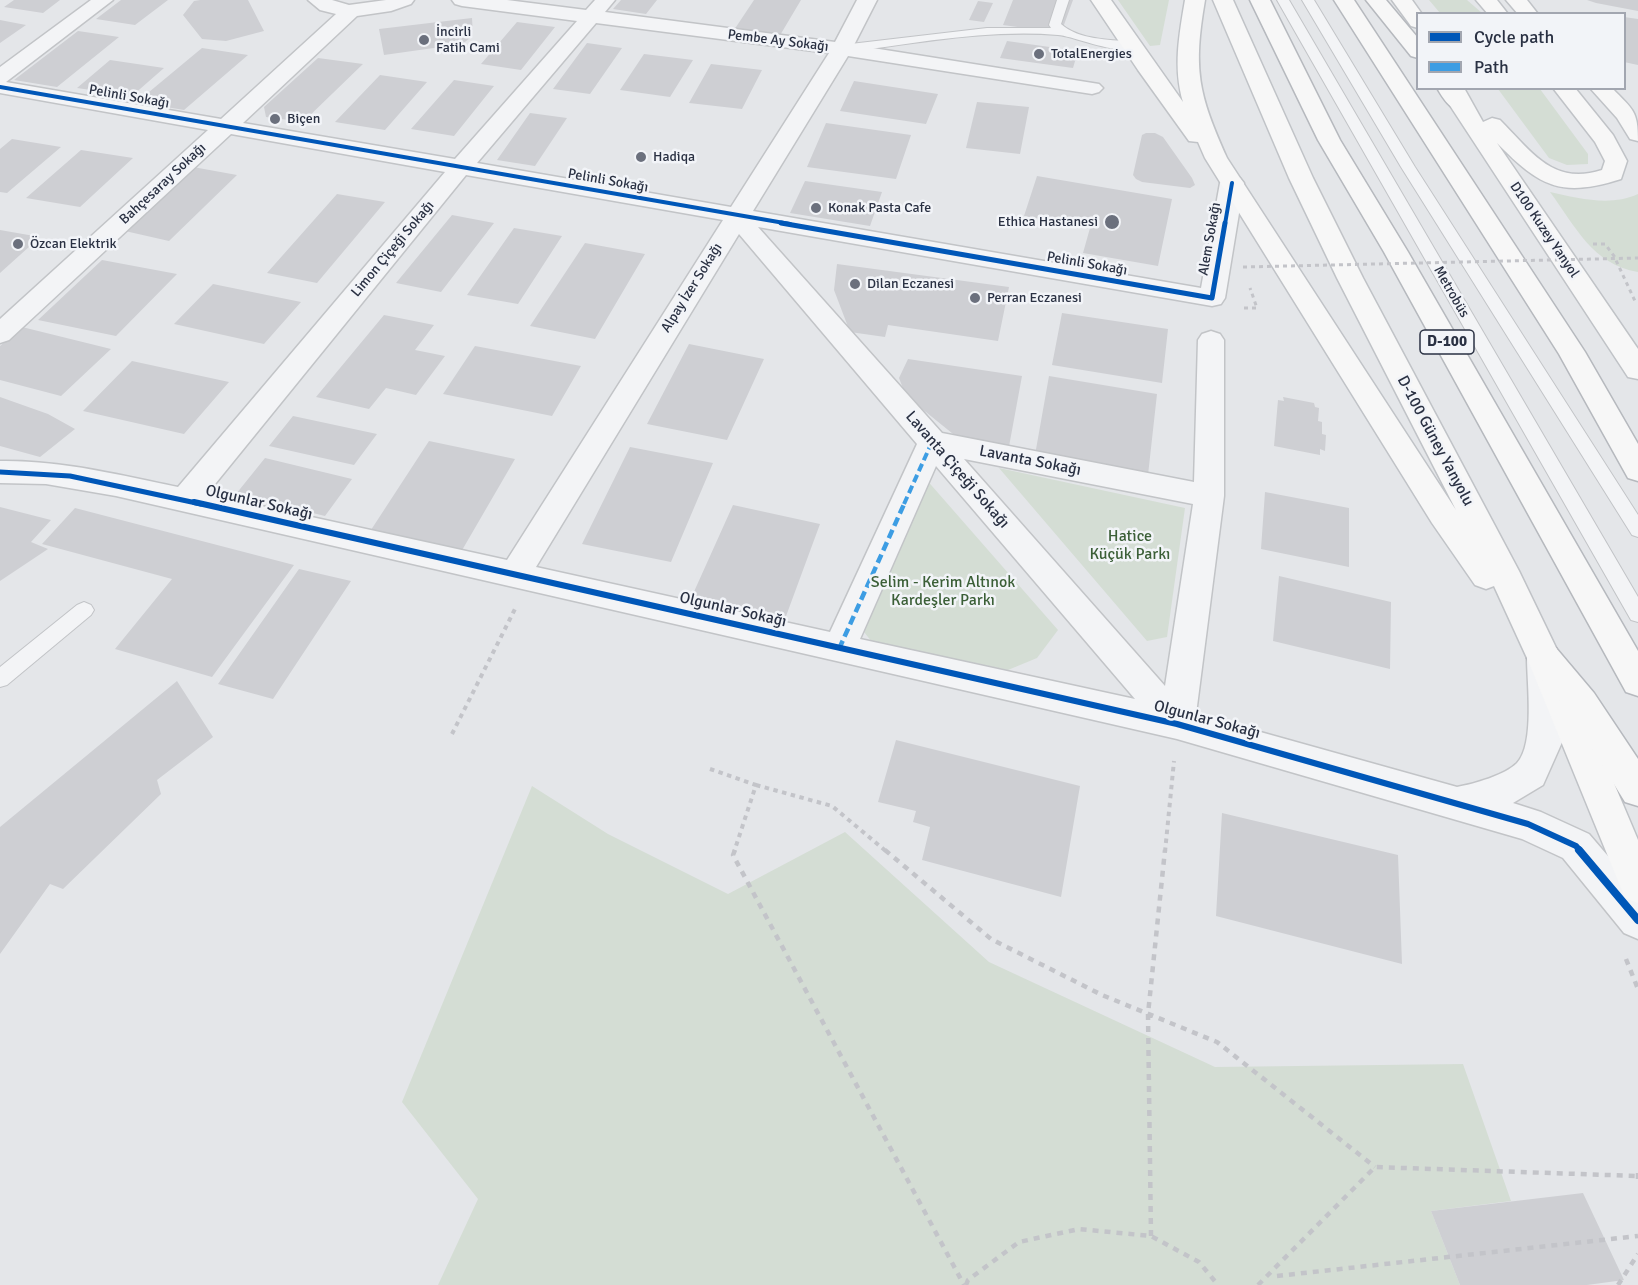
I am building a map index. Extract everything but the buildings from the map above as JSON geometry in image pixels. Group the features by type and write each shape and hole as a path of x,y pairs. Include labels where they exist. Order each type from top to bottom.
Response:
{"main road":[{"path":"1101,0 1180,115 1216,158 1443,515 1544,658 1582,703 1638,790"},
{"path":"1195,0 1188,43 1189,86 1200,122 1216,158"},
{"name":"D-100 Güney Yanyolu","path":"1223,0 1301,178 1345,268 1503,571 1544,658 1638,885"},
{"name":"D-100","path":"1260,0 1329,140 1402,262 1638,682"},
{"path":"1344,0 1572,352 1638,470"},
{"path":"1376,0 1416,50"},
{"path":"1402,0 1416,19"},
{"path":"1486,0 1497,12"},
{"path":"1516,0 1527,12"},
{"path":"1453,94 1488,121 1532,166 1550,177 1570,182 1594,182 1613,174 1616,161 1605,140 1565,90"},
{"path":"1602,90 1624,114 1638,134"},
{"name":"D100 Kuzey Yanyol","path":"1453,94 1638,370"}],"street":[{"path":"0,77 103,0"},
{"path":"318,0 335,8 352,10 379,8 405,0"},
{"name":"Pembe Ay Sokağı","path":"462,0 598,8 1092,88"},
{"name":"Alpay İzer Sokağı","path":"522,577 736,216 842,49 867,0"},
{"name":"Limon Çiçeği Sokağı","path":"185,500 461,167 598,8"},
{"name":"Bahçesaray Sokağı","path":"0,334 352,10"},
{"name":"Pelinli Sokağı","path":"0,87 1212,298"},
{"name":"Alem Sokağı","path":"1212,298 1232,183"},
{"name":"Lavanta Çiçeği Sokağı","path":"736,216 1178,724"},
{"path":"1178,724 1209,496 1211,340"},
{"path":"839,649 932,442"},
{"name":"Lavanta Sokağı","path":"932,442 1209,496"},
{"name":"Olgunlar Sokağı","path":"0,472 27,471 72,476 185,500 1178,724 1454,804 1488,797 1530,774 1545,740 1544,658"},
{"path":"1454,804 1528,824 1576,846 1638,920"}],"lane":[{"path":"1060,31 1055,25 1063,0"},
{"name":"Metrobüs","path":"1283,0 1638,614"},
{"name":"Metrobüs","path":"1308,0 1408,167 1638,530"},
{"path":"842,49 987,32 1060,31 1084,38 1131,46"},
{"path":"0,679 84,610"}],"path":[{"path":"1603,259 1593,244 1605,244 1614,256 1638,307"},
{"path":"1243,267 1638,258"},
{"path":"452,734 522,577"},
{"path":"1151,1236 1148,1014 1178,724"},
{"path":"710,770 832,806 991,939 1102,995 1217,1042 1375,1167 1638,1177"},
{"path":"756,784 733,855 965,1285"},
{"path":"1625,956 1638,989"},
{"path":"1258,1285 1375,1167"},
{"path":"965,1285 968,1280 1019,1242 1079,1229 1151,1236 1199,1262 1218,1285"},
{"path":"1277,1276 1638,1236"},
{"path":"1618,1285 1638,1254"}],"green space":[{"path":"1118,0 1169,0 1160,45 1150,46"},
{"path":"1429,0 1467,0 1481,12 1439,12"},
{"path":"1499,90 1541,90 1588,154 1588,164 1567,165 1549,158"},
{"path":"1550,192 1605,201 1638,194 1638,272 1608,261 1586,242"},
{"name":"Hatice Küçük Parkı","path":"999,468 1185,508 1167,637 1147,641"},
{"name":"Selim - Kerim Altınok Kardeşler Parkı","path":"925,478 1058,630 1037,658 1008,670 872,642 860,627"},
{"path":"532,786 608,834 728,894 845,832 989,962 1215,1067 1463,1064 1511,1201 1431,1211 1460,1285 438,1285 478,1199 402,1102"}],"marked path":[{"path":"839,649 932,442"}],"cycle path":[{"path":"0,87 1212,298 1232,183"},
{"path":"0,472 46,473 116,485 1177,724 1528,824 1576,846 1638,920"}],"place":[{"name":"İncirli Fatih Cami","path":"424,40"},
{"name":"TotalEnergies","path":"1039,54"},
{"name":"Biçen","path":"275,119"},
{"name":"Hadiqa","path":"641,157"},
{"name":"Konak Pasta Cafe","path":"816,208"},
{"name":"Ethica Hastanesi","path":"1112,222"},
{"name":"Özcan Elektrik","path":"18,244"},
{"name":"Dilan Eczanesi","path":"855,284"},
{"name":"Perran Eczanesi","path":"975,298"}]}
